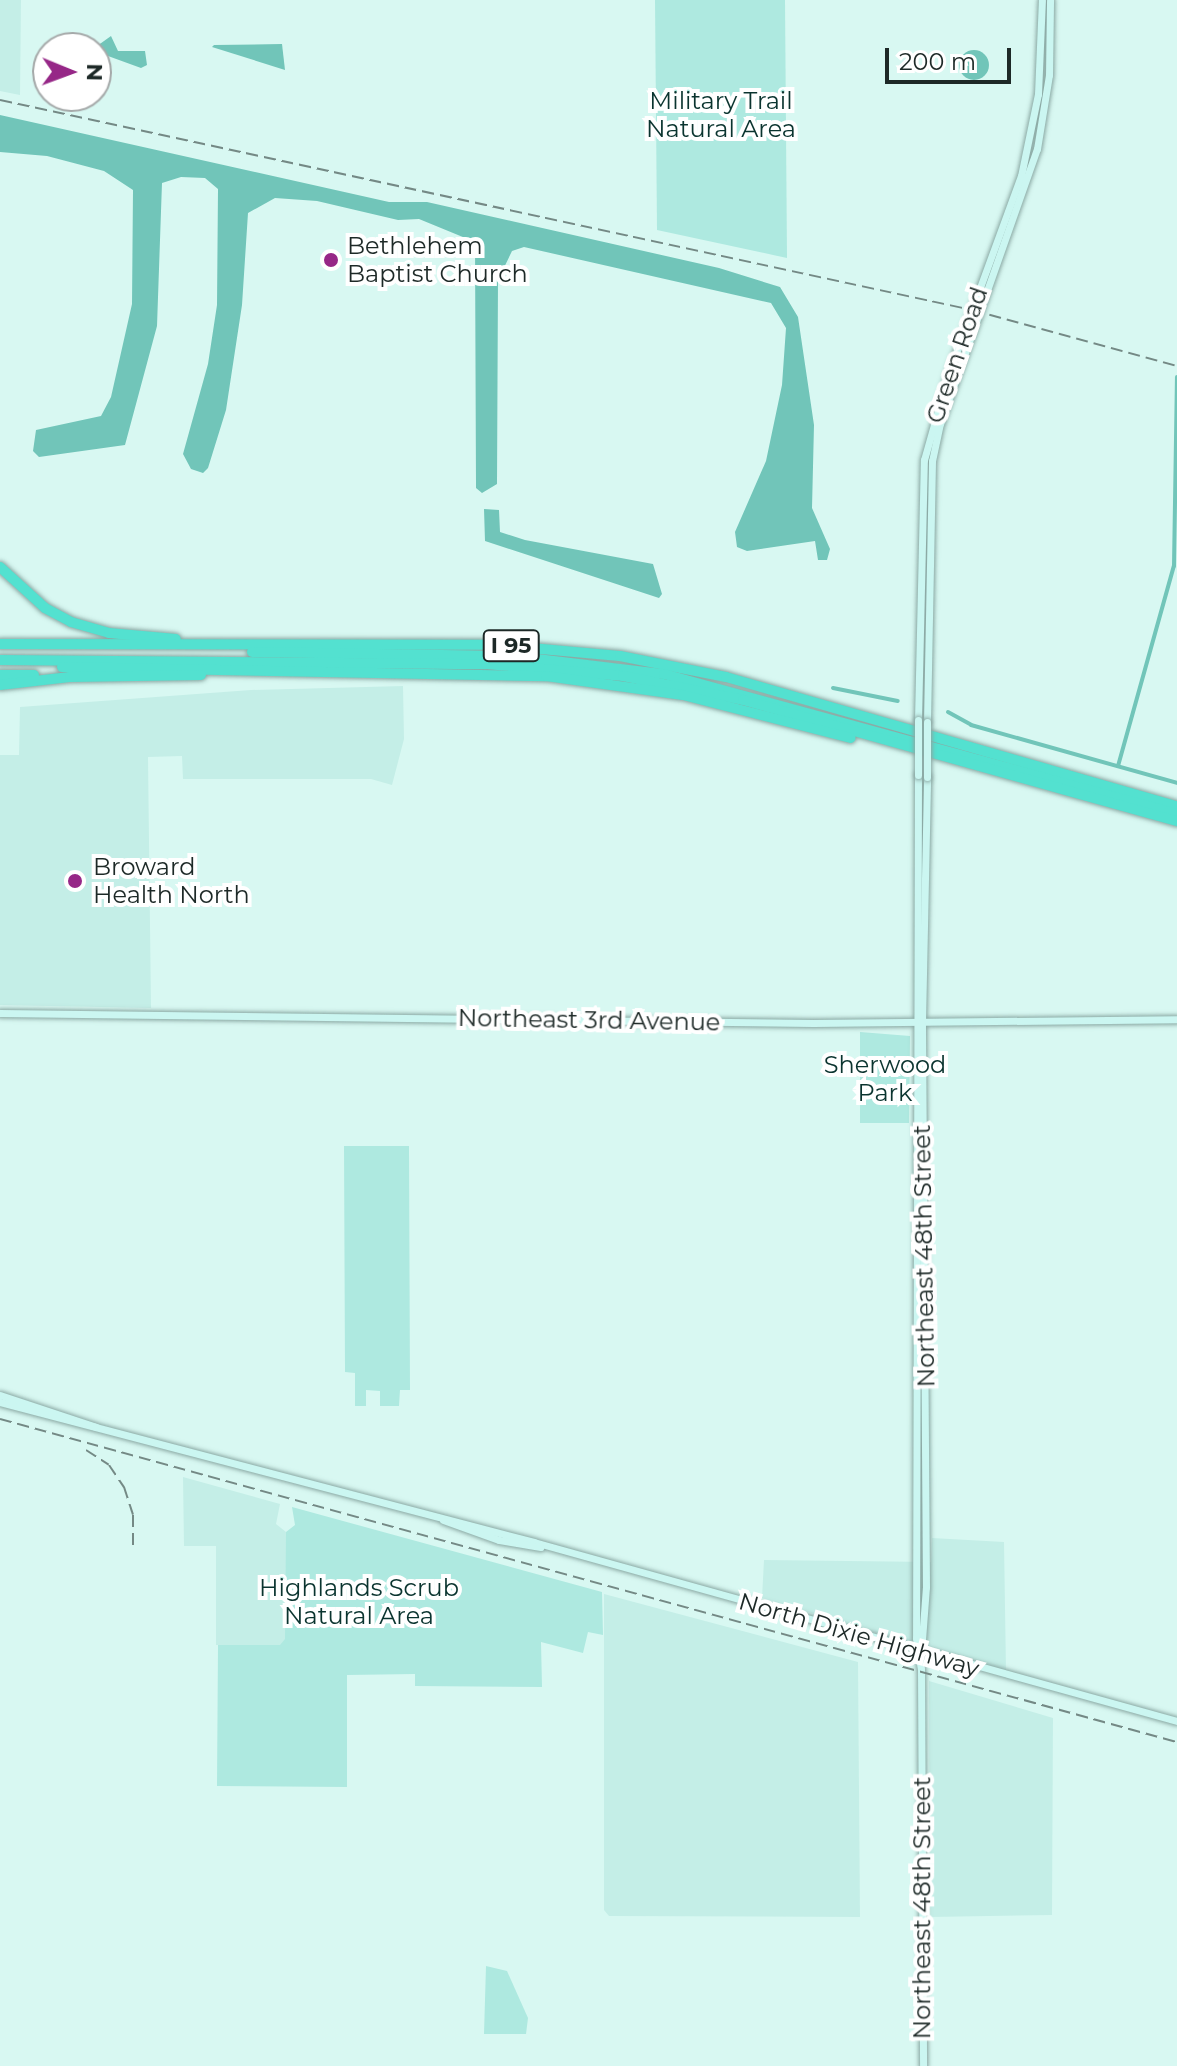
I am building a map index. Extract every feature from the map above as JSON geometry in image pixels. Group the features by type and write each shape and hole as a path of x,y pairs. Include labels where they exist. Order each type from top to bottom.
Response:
{"highway":[{"path":"0,567 45,608 90,629 257,649 512,656 648,671 753,694 1177,814"},
{"name":"I 95","path":"0,647 559,648 650,661 757,686 1177,806"},
{"path":"0,660 516,665 698,690 1177,824"},
{"path":"516,665 577,679"},
{"name":"I 95","path":"0,667 278,670 577,679 713,702 1177,824"},
{"path":"0,675 70,677 278,670"},
{"path":"0,685 70,677"}],"main road":[{"path":"1033,148 1042,0"},
{"path":"1033,148 1049,75 1050,0"},
{"name":"Green Road","path":"923,569 928,496 940,424 1033,148"},
{"name":"Northeast 48th Street","path":"923,569 918,1022 914,1100 916,1638 921,1654 923,2066"},
{"name":"Northeast 3rd Avenue","path":"0,1013 918,1022 1177,1019"},
{"name":"Northeast 48th Street","path":"918,1022 923,1118 926,1499 926,1640 921,1654"},
{"path":"914,1100 923,1118"},
{"name":"North Dixie Highway","path":"0,1395 85,1418 98,1428"},
{"name":"North Dixie Highway","path":"0,1402 1177,1721"},
{"path":"917,1448 923,1455 926,1499"}],"shaded area":[{"path":"0,0 21,0 20,95 0,91"},
{"path":"112,38 118,51 145,51 147,65 141,68 112,57"},
{"path":"282,44 285,70 212,47 214,45"},
{"path":"974,50 984,55 989,65 984,75 974,80 964,75 959,65 964,55"},
{"path":"0,115 389,202 427,202 719,268 780,287 798,317 814,425 812,508 830,549 827,560 818,560 815,541 747,551 737,547 735,532 766,461 782,385 786,328 771,303 524,247 512,251 498,280 497,484 482,493 476,488 475,242 419,219 398,220 317,201 275,198 248,213 242,305 226,410 208,468 203,473 191,469 183,454 208,364 217,305 218,189 205,178 181,177 162,183 157,326 125,445 39,457 33,451 36,430 101,416 111,397 132,304 133,190 104,171 47,156 0,152"},
{"path":"484,509 499,510 500,532 525,540 653,564 662,594 659,598 485,541"},
{"path":"403,686 404,739 392,785 371,779 183,779 182,756 148,757 151,1008 0,1005 0,755 19,755 20,707 251,690"},
{"path":"183,1477 280,1504 276,1524 286,1532 286,1639 281,1645 216,1645 216,1546 184,1546"},
{"path":"932,1538 1004,1542 1006,1672 762,1598 764,1560 931,1562"},
{"path":"604,1594 858,1662 860,1917 609,1916 604,1910"},
{"path":"929,1681 1053,1718 1052,1915 930,1917"}],"green space":[{"name":"Military Trail Natural Area","path":"655,0 785,0 787,258 657,230"},
{"name":"Sherwood Park","path":"860,1032 910,1036 909,1123 860,1123"},
{"path":"344,1146 409,1146 410,1390 400,1390 399,1406 380,1406 380,1391 366,1390 366,1406 355,1406 355,1373 345,1372"},
{"name":"Highlands Scrub Natural Area","path":"292,1507 602,1592 603,1635 588,1632 583,1653 541,1642 542,1687 415,1686 415,1674 347,1675 347,1787 217,1786 218,1645 280,1645 285,1639 286,1532 295,1525"},
{"path":"486,1966 507,1971 528,2018 526,2034 484,2034"}],"waterway":[{"path":"1118,766 1174,566 1177,377"},
{"path":"833,688 898,701"},
{"path":"948,712 971,725 1177,783"}],"railway":[{"path":"0,100 972,310 1177,366"},
{"path":"0,1419 1177,1742"},
{"path":"86,1450 109,1465 124,1487 133,1515 133,1546"}],"place":[{"name":"Bethlehem Baptist Church","path":"331,260"},
{"name":"Broward Health North","path":"75,881"}]}
